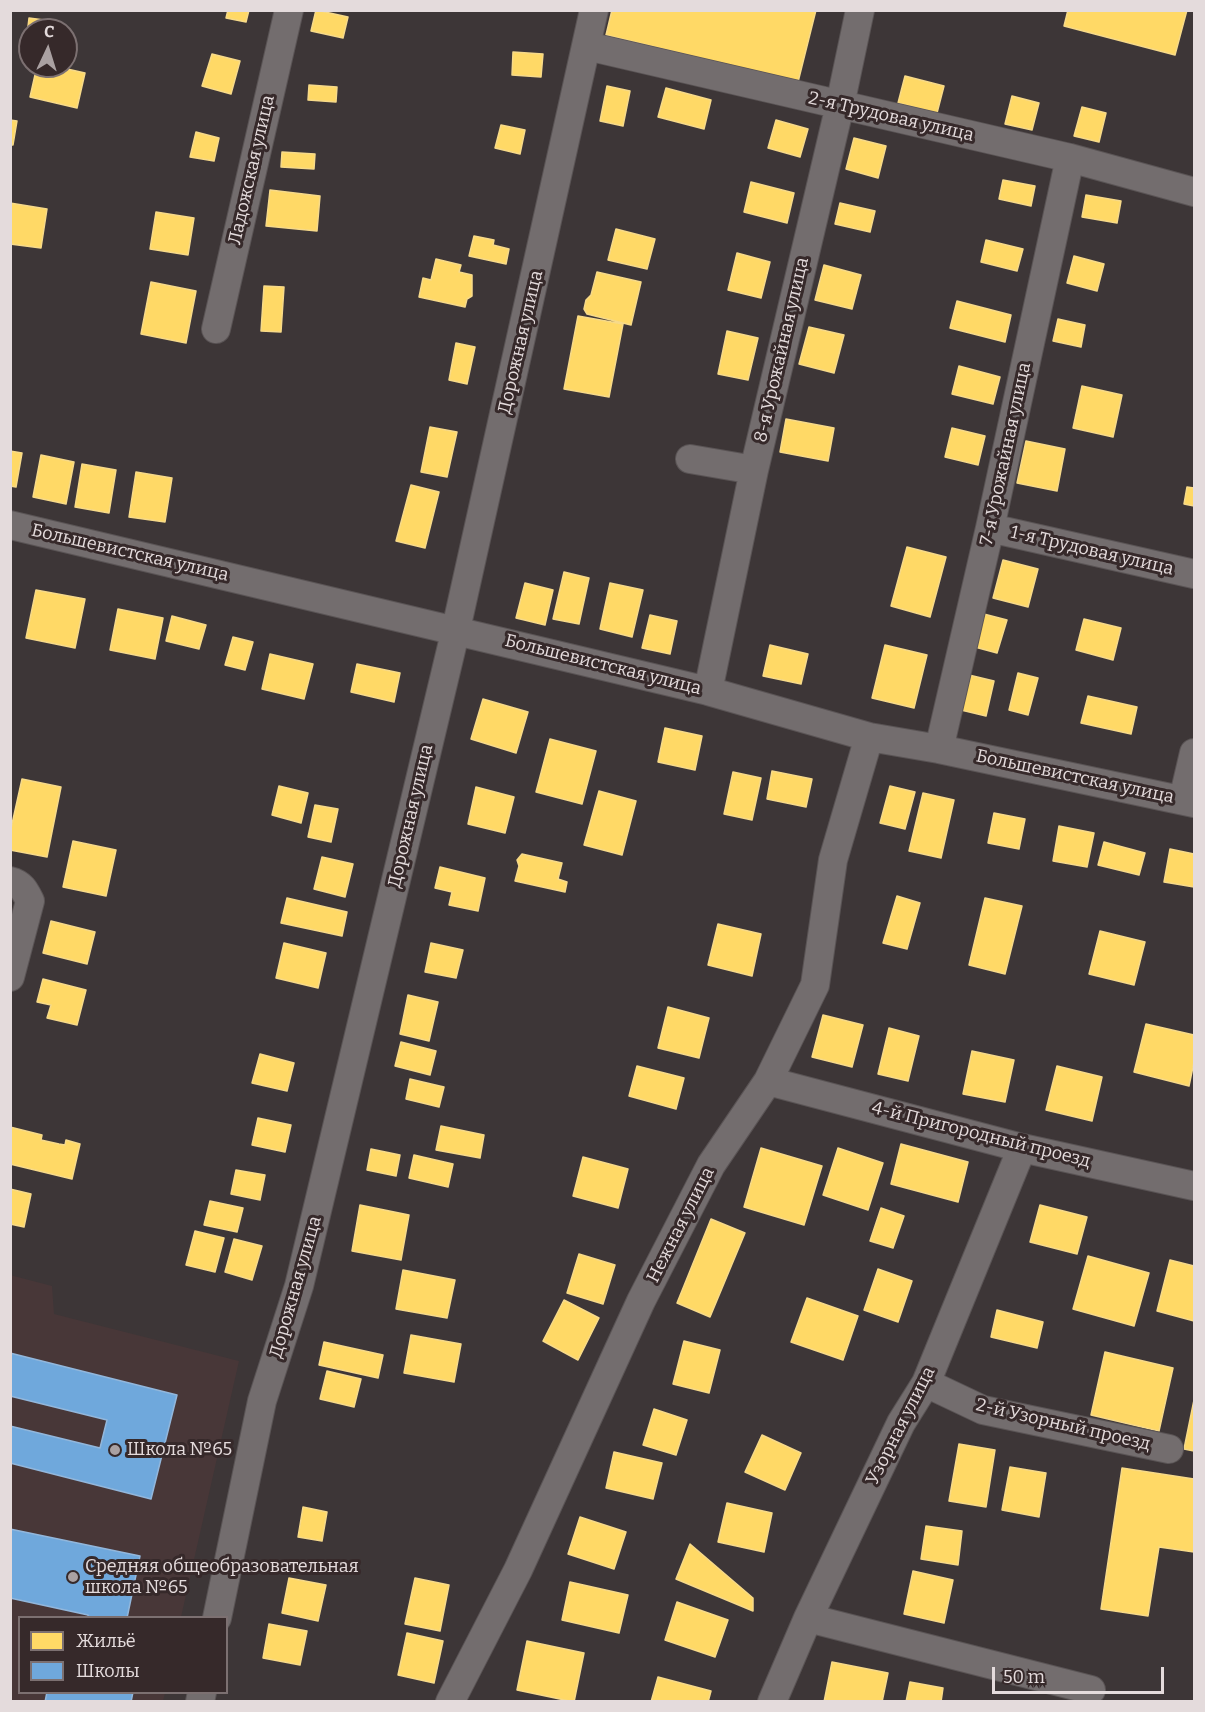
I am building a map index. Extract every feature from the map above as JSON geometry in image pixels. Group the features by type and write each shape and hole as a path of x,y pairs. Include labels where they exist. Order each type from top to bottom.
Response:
{"street":[{"name":"Ладожская улица","path":"216,329 289,10"},
{"name":"Дорожная улица","path":"218,1616 262,1401 299,1286 456,629 518,410 594,10"},
{"name":"8-я Урожайная улица","path":"708,691 754,470 840,105 860,10"},
{"name":"2-я Трудовая улица","path":"587,46 1070,158 1194,192"},
{"name":"7-я Урожайная улица","path":"939,748 990,528 1070,158"},
{"path":"690,459 754,470"},
{"name":"Большевистская улица","path":"10,525 456,629 708,691 869,737 939,748 1188,802"},
{"name":"1-я Трудовая улица","path":"990,528 1194,574"},
{"name":"Нежная улица","path":"450,1701 518,1570 657,1270 711,1165 768,1081 815,985 833,860 869,737"},
{"path":"1188,802 1194,753"},
{"path":"10,881 17,883 25,890 30,902 10,977"},
{"name":"4-й Пригородный проезд","path":"768,1081 1022,1148 1194,1186"},
{"name":"Узорная улица","path":"772,1701 808,1618 900,1423 926,1383 1022,1148"},
{"name":"2-й Узорный проезд","path":"926,1383 982,1410 1169,1449"},
{"path":"808,1618 1091,1690"}],"shaded area":[{"name":"Школа №65","path":"10,1275 52,1286 54,1314 239,1361 181,1616 18,1616 18,1694 165,1694 163,1701 11,1701"}],"building: Жильё":[{"path":"228,10 249,10 246,22 226,18"},
{"path":"316,10 348,17 343,38 311,31"},
{"path":"612,10 816,10 798,82 606,35"},
{"path":"1068,10 1187,10 1175,55 1064,26"},
{"path":"513,52 543,54 541,77 512,75"},
{"path":"212,54 240,61 231,94 202,86"},
{"path":"78,71 85,73 77,108 30,97 34,78 78,78"},
{"path":"905,76 944,86 937,113 898,103"},
{"path":"309,85 337,87 336,102 308,100"},
{"path":"607,86 630,91 623,126 600,121"},
{"path":"666,88 711,100 704,129 658,117"},
{"path":"1012,96 1039,103 1032,130 1005,124"},
{"path":"1082,107 1106,113 1099,142 1074,136"},
{"path":"10,120 17,121 13,145 10,145"},
{"path":"776,120 808,129 800,157 768,148"},
{"path":"501,125 525,130 520,154 495,148"},
{"path":"196,132 219,138 214,161 190,157"},
{"path":"854,138 886,146 878,178 846,169"},
{"path":"282,152 315,154 314,169 281,167"},
{"path":"1003,180 1035,186 1031,206 999,199"},
{"path":"751,182 794,193 787,223 744,212"},
{"path":"270,190 320,196 317,231 266,226"},
{"path":"1086,195 1121,201 1117,223 1082,217"},
{"path":"10,203 47,209 41,248 10,244"},
{"path":"840,203 875,211 870,232 835,224"},
{"path":"156,212 194,218 188,255 150,249"},
{"path":"616,229 655,239 647,269 608,260"},
{"path":"474,236 494,240 493,245 509,249 506,264 469,256"},
{"path":"986,240 1023,249 1017,271 981,262"},
{"path":"737,253 770,262 761,298 728,290"},
{"path":"1074,256 1104,264 1097,291 1067,283"},
{"path":"436,259 461,265 459,272 472,275 472,296 467,299 465,307 419,297 423,278 431,280"},
{"path":"824,265 861,275 852,309 815,300"},
{"path":"597,272 641,282 631,325 587,314 584,309 586,300 591,295"},
{"path":"151,282 196,291 186,343 141,334"},
{"path":"264,286 284,287 281,332 261,331"},
{"path":"957,301 1011,315 1005,342 950,328"},
{"path":"578,316 623,324 609,397 564,389"},
{"path":"1058,319 1085,325 1081,347 1053,341"},
{"path":"809,327 844,335 834,373 799,364"},
{"path":"727,331 758,338 748,380 718,374"},
{"path":"456,343 475,347 467,384 449,380"},
{"path":"959,366 1000,377 993,404 952,394"},
{"path":"1082,386 1122,395 1113,437 1073,428"},
{"path":"786,419 834,428 828,461 780,452"},
{"path":"430,427 457,432 447,477 421,472"},
{"path":"952,428 985,436 978,465 945,457"},
{"path":"1026,441 1065,449 1057,491 1017,483"},
{"path":"10,451 22,453 16,487 10,486"},
{"path":"41,455 74,462 66,504 33,497"},
{"path":"82,464 116,470 109,513 75,507"},
{"path":"136,472 172,478 165,522 129,517"},
{"path":"411,485 439,492 425,548 396,541"},
{"path":"1187,487 1194,488 1194,506 1184,504"},
{"path":"907,547 946,557 930,617 891,606"},
{"path":"1003,560 1038,569 1028,607 993,598"},
{"path":"564,572 589,578 579,624 553,619"},
{"path":"525,583 553,590 545,625 516,618"},
{"path":"610,583 643,590 632,637 600,629"},
{"path":"36,590 85,599 75,648 26,638"},
{"path":"118,609 163,618 155,659 110,650"},
{"path":"980,613 1007,620 997,653 971,646"},
{"path":"650,615 677,621 670,654 642,648"},
{"path":"172,616 206,625 199,649 166,641"},
{"path":"1084,619 1121,628 1113,660 1076,650"},
{"path":"233,637 253,642 245,670 225,665"},
{"path":"770,645 808,654 801,684 763,676"},
{"path":"885,645 927,655 914,708 872,698"},
{"path":"270,654 313,664 304,699 262,689"},
{"path":"357,664 400,673 394,702 351,692"},
{"path":"1018,673 1038,678 1028,715 1009,710"},
{"path":"969,675 994,681 986,716 961,710"},
{"path":"1088,696 1137,707 1131,734 1081,723"},
{"path":"483,699 528,712 516,753 471,739"},
{"path":"665,728 702,736 695,770 658,762"},
{"path":"550,739 596,751 582,804 536,792"},
{"path":"772,771 812,779 806,807 767,799"},
{"path":"733,772 761,778 752,820 724,814"},
{"path":"22,779 61,787 47,857 10,850 10,833"},
{"path":"279,786 308,793 301,823 272,815"},
{"path":"890,786 915,792 905,829 880,823"},
{"path":"476,787 514,797 505,833 468,824"},
{"path":"599,791 636,801 622,855 584,845"},
{"path":"923,793 954,800 941,858 909,851"},
{"path":"315,805 338,809 331,842 308,837"},
{"path":"994,813 1025,819 1019,849 988,843"},
{"path":"1059,826 1094,833 1087,867 1053,861"},
{"path":"73,841 116,850 106,896 63,887"},
{"path":"1104,842 1145,853 1139,875 1098,865"},
{"path":"1170,849 1194,854 1194,887 1164,882"},
{"path":"522,854 562,863 558,879 567,882 565,892 515,881 519,866 517,860"},
{"path":"322,857 353,864 345,897 314,889"},
{"path":"440,867 485,878 478,911 449,905 452,892 435,888"},
{"path":"897,896 920,903 907,949 883,943"},
{"path":"287,898 347,912 342,936 281,923"},
{"path":"985,898 1022,906 1005,974 969,965"},
{"path":"51,921 95,932 87,964 43,953"},
{"path":"718,924 761,934 752,976 708,965"},
{"path":"1100,931 1145,942 1134,985 1089,974"},
{"path":"284,943 326,953 318,988 276,978"},
{"path":"431,943 463,950 456,978 425,972"},
{"path":"43,979 86,990 77,1025 47,1018 51,1005 37,1002"},
{"path":"408,995 438,1002 429,1041 400,1034"},
{"path":"668,1007 709,1018 699,1058 658,1048"},
{"path":"823,1015 863,1025 852,1067 812,1057"},
{"path":"1146,1024 1194,1035 1194,1062 1189,1086 1134,1072"},
{"path":"889,1028 919,1036 908,1081 878,1074"},
{"path":"401,1042 436,1051 430,1075 395,1066"},
{"path":"972,1051 1014,1060 1005,1102 963,1094"},
{"path":"260,1054 294,1063 287,1091 252,1083"},
{"path":"637,1066 684,1078 676,1109 629,1096"},
{"path":"1057,1066 1102,1077 1092,1121 1046,1110"},
{"path":"410,1079 444,1087 439,1107 406,1099"},
{"path":"258,1118 291,1125 285,1152 252,1145"},
{"path":"441,1126 484,1135 480,1158 436,1150"},
{"path":"10,1127 42,1135 41,1140 65,1145 66,1140 80,1144 72,1179 10,1164"},
{"path":"901,1144 968,1162 958,1202 891,1184"},
{"path":"761,1148 822,1166 804,1225 744,1207"},
{"path":"838,1148 883,1163 868,1210 823,1195"},
{"path":"371,1149 400,1155 396,1176 367,1170"},
{"path":"414,1155 453,1164 448,1187 409,1178"},
{"path":"583,1157 628,1169 618,1208 573,1196"},
{"path":"236,1170 265,1175 260,1200 231,1194"},
{"path":"10,1189 31,1194 24,1227 10,1224"},
{"path":"210,1201 243,1208 237,1232 204,1225"},
{"path":"360,1205 409,1215 401,1260 352,1251"},
{"path":"1040,1205 1087,1217 1077,1254 1030,1242"},
{"path":"881,1208 904,1216 893,1248 870,1241"},
{"path":"711,1219 745,1233 710,1317 677,1303"},
{"path":"195,1231 224,1238 215,1272 186,1265"},
{"path":"234,1239 262,1246 252,1280 225,1272"},
{"path":"579,1254 615,1265 603,1304 567,1293"},
{"path":"1088,1256 1149,1273 1134,1326 1073,1309"},
{"path":"1170,1260 1194,1266 1194,1321 1157,1311"},
{"path":"878,1269 912,1281 898,1322 864,1310"},
{"path":"403,1270 455,1280 447,1318 396,1309"},
{"path":"807,1298 858,1316 843,1360 791,1342"},
{"path":"564,1300 599,1318 578,1360 543,1341"},
{"path":"997,1310 1043,1322 1037,1348 991,1337"},
{"path":"411,1335 461,1344 454,1382 404,1373"},
{"path":"684,1341 720,1350 709,1393 673,1384"},
{"path":"324,1342 383,1355 378,1378 319,1365"},
{"path":"1105,1352 1173,1368 1159,1431 1091,1415"},
{"path":"327,1371 361,1379 354,1407 320,1399"},
{"path":"1194,1400 1194,1451 1184,1449"},
{"path":"654,1409 687,1420 676,1455 643,1445"},
{"path":"762,1435 801,1453 785,1490 745,1472"},
{"path":"959,1444 995,1450 986,1507 949,1501"},
{"path":"614,1452 662,1463 653,1499 606,1488"},
{"path":"1010,1467 1046,1473 1039,1517 1002,1510"},
{"path":"1122,1468 1194,1479 1194,1552 1159,1547 1148,1616 1101,1609"},
{"path":"727,1503 772,1513 764,1552 718,1542"},
{"path":"303,1507 327,1512 322,1541 298,1537"},
{"path":"580,1517 626,1532 614,1569 568,1554"},
{"path":"926,1526 962,1531 958,1565 921,1559"},
{"path":"690,1544 753,1598 753,1611 676,1579"},
{"path":"913,1571 953,1580 944,1623 904,1614"},
{"path":"289,1578 326,1585 318,1621 282,1613"},
{"path":"415,1578 449,1585 440,1631 405,1624"},
{"path":"570,1582 628,1595 619,1633 562,1620"},
{"path":"677,1602 728,1620 715,1657 665,1640"},
{"path":"269,1624 307,1631 300,1665 263,1658"},
{"path":"407,1633 443,1641 434,1683 398,1675"},
{"path":"527,1641 584,1653 574,1702 517,1690"},
{"path":"832,1662 888,1673 882,1702 824,1702"},
{"path":"658,1677 711,1691 708,1702 651,1702"},
{"path":"910,1682 943,1688 941,1702 906,1702"}],"building: Школы":[{"path":"10,1353 177,1395 151,1499 10,1463 10,1426 100,1448 107,1420 10,1396"},
{"name":"Средняя общеобразовательная школа №65","path":"10,1529 140,1556 127,1616 88,1616 10,1598"},
{"path":"47,1694 133,1694 131,1702 45,1702"}],"place":[{"name":"Школа №65","path":"115,1450"},
{"name":"Средняя общеобразовательная школа №65","path":"73,1577"}]}
